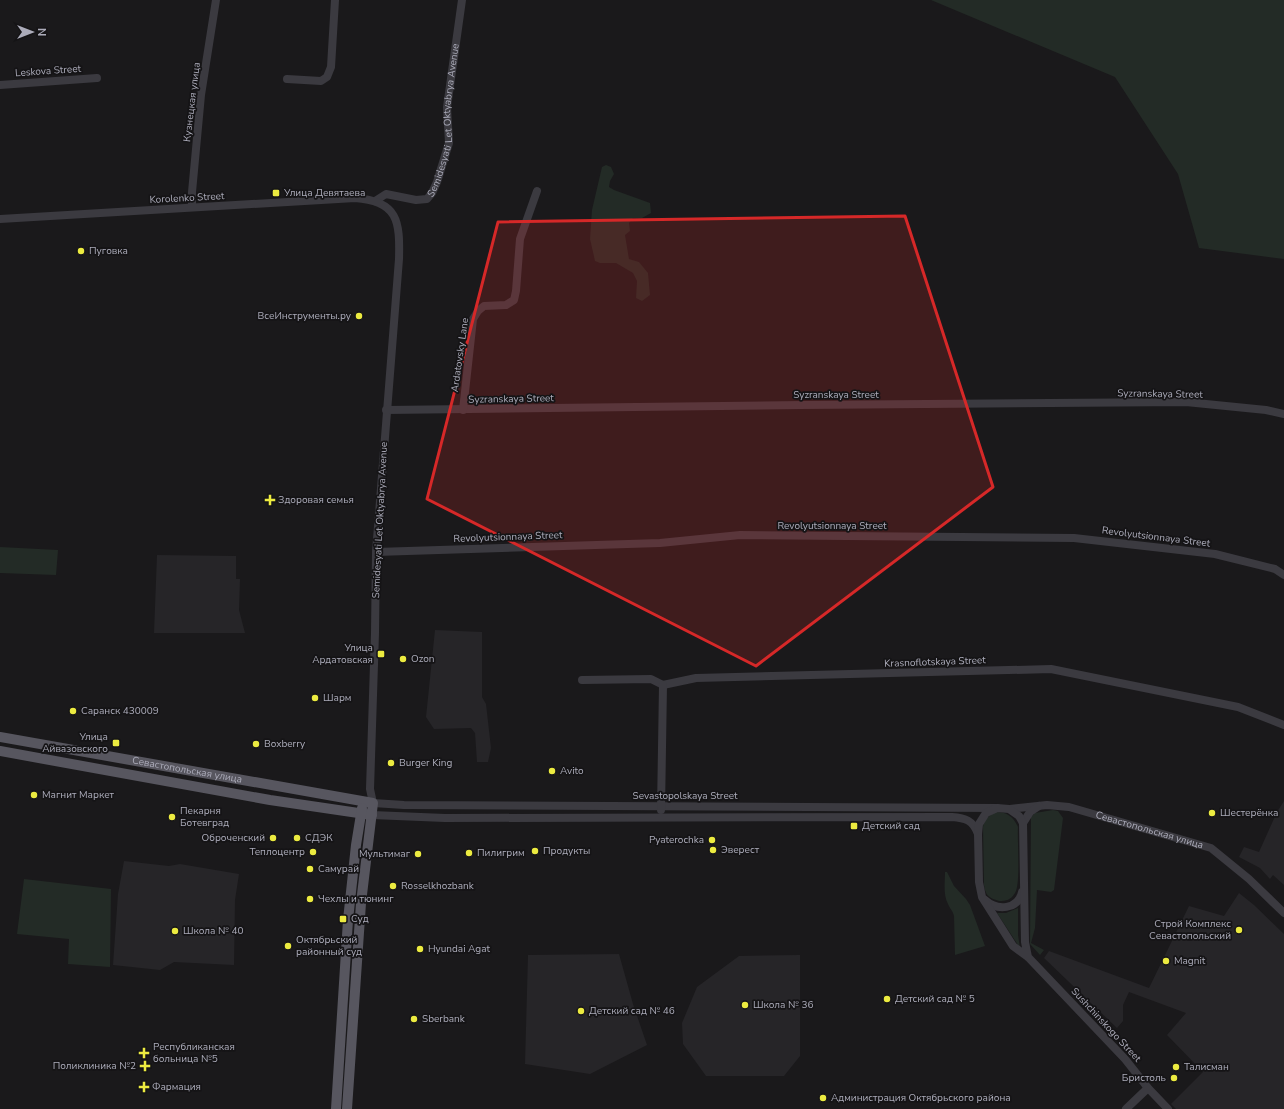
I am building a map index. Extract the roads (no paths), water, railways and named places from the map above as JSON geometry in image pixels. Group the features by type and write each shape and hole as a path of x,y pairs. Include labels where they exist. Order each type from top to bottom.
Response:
{"main road":[{"name":"Севастопольская улица","path":"0,737 369,802"},
{"name":"Севастопольская улица","path":"0,751 270,800 367,815"},
{"path":"336,1109 352,883 369,802"},
{"path":"347,1109 367,815"},
{"path":"345,981 357,978"},
{"path":"339,1062 351,1063"}],"street":[{"name":"Кузнецкая улица","path":"192,207 192,192 201,95 216,0"},
{"path":"287,79 321,81 326,77 331,67 335,0"},
{"name":"Semidesyati Let Oktyabrya Avenue","path":"375,201 386,194 416,200 427,199 432,193 437,182 449,143 447,107 462,0"},
{"name":"Leskova Street","path":"0,84 97,78"},
{"name":"Ardatovsky Lane","path":"463,410 473,319 478,311 484,306 506,305 514,300 520,239 537,191"},
{"name":"Korolenko Street","path":"0,219 355,198 375,201"},
{"name":"Semidesyati Let Oktyabrya Avenue","path":"369,802 375,647 376,552 400,239 398,224 392,212 384,205 375,201"},
{"name":"Syzranskaya Street","path":"386,410 1186,402 1266,410 1284,414"},
{"name":"Revolyutsionnaya Street","path":"376,552 660,543 740,535 1074,538 1215,554 1275,569 1284,575"},
{"name":"Krasnoflotskaya Street","path":"582,680 651,679 664,685 696,678 1051,669 1238,707 1284,725"},
{"path":"661,818 664,685"},
{"name":"Sevastopolskaya Street","path":"369,802 404,805 1009,809"},
{"path":"491,805 491,818"},
{"name":"Севастопольская улица","path":"1009,809 1047,805 1069,807 1211,848 1249,880 1284,913"},
{"path":"524,806 524,818"},
{"path":"1023,823 1030,812 1040,806"},
{"path":"997,808 986,813 982,818 978,834 979,882 982,897 993,906 1006,907 1013,905 1018,901 1022,895 1023,887"},
{"path":"1009,809 1014,811 1023,823 1025,942 1028,957"},
{"path":"367,815 445,818 952,817 964,818 971,821 978,834"},
{"name":"Sushchinskogo Street","path":"982,897 1013,946 1028,957 1125,1059 1148,1088 1168,1109"},
{"path":"1126,1109 1148,1088"}],"place":[{"name":"Улица Девятаева","path":"276,193"},
{"name":"Пуговка","path":"81,251"},
{"name":"ВсеИнструменты.ру","path":"359,316"},
{"name":"Здоровая семья","path":"270,500"},
{"name":"Улица Ардатовская","path":"381,654"},
{"name":"Ozon","path":"403,659"},
{"name":"Шарм","path":"315,698"},
{"name":"Саранск 430009","path":"73,711"},
{"name":"Улица Айвазовского","path":"116,743"},
{"name":"Boxberry","path":"256,744"},
{"name":"Burger King","path":"391,763"},
{"name":"Avito","path":"552,771"},
{"name":"Магнит Маркет","path":"34,795"},
{"name":"Шестерёнка","path":"1212,813"},
{"name":"Пекарня Ботевград","path":"172,817"},
{"name":"Детский сад","path":"854,826"},
{"name":"Оброченский","path":"273,838"},
{"name":"СДЭК","path":"297,838"},
{"name":"Pyaterochka","path":"712,840"},
{"name":"Эверест","path":"713,850"},
{"name":"Продукты","path":"535,851"},
{"name":"Теплоцентр","path":"313,852"},
{"name":"Пилигрим","path":"469,853"},
{"name":"Мультимаг","path":"418,854"},
{"name":"Самурай","path":"310,869"},
{"name":"Rosselkhozbank","path":"393,886"},
{"name":"Чехлы и тюнинг","path":"310,899"},
{"name":"Суд","path":"343,919"},
{"name":"Строй Комплекс Севастопольский","path":"1239,930"},
{"name":"Школа № 40","path":"175,931"},
{"name":"Октябрьский районный суд","path":"288,946"},
{"name":"Hyundai Agat","path":"420,949"},
{"name":"Magnit","path":"1166,961"},
{"name":"Детский сад № 5","path":"887,999"},
{"name":"Школа № 36","path":"745,1005"},
{"name":"Детский сад № 46","path":"581,1011"},
{"name":"Sberbank","path":"414,1019"},
{"name":"Республиканская больница №5","path":"144,1053"},
{"name":"Поликлиника №2","path":"145,1066"},
{"name":"Талисман","path":"1176,1067"},
{"name":"Бристоль","path":"1174,1078"},
{"name":"Фармация","path":"144,1087"},
{"name":"Администрация Октябрьского района","path":"823,1098"}]}
